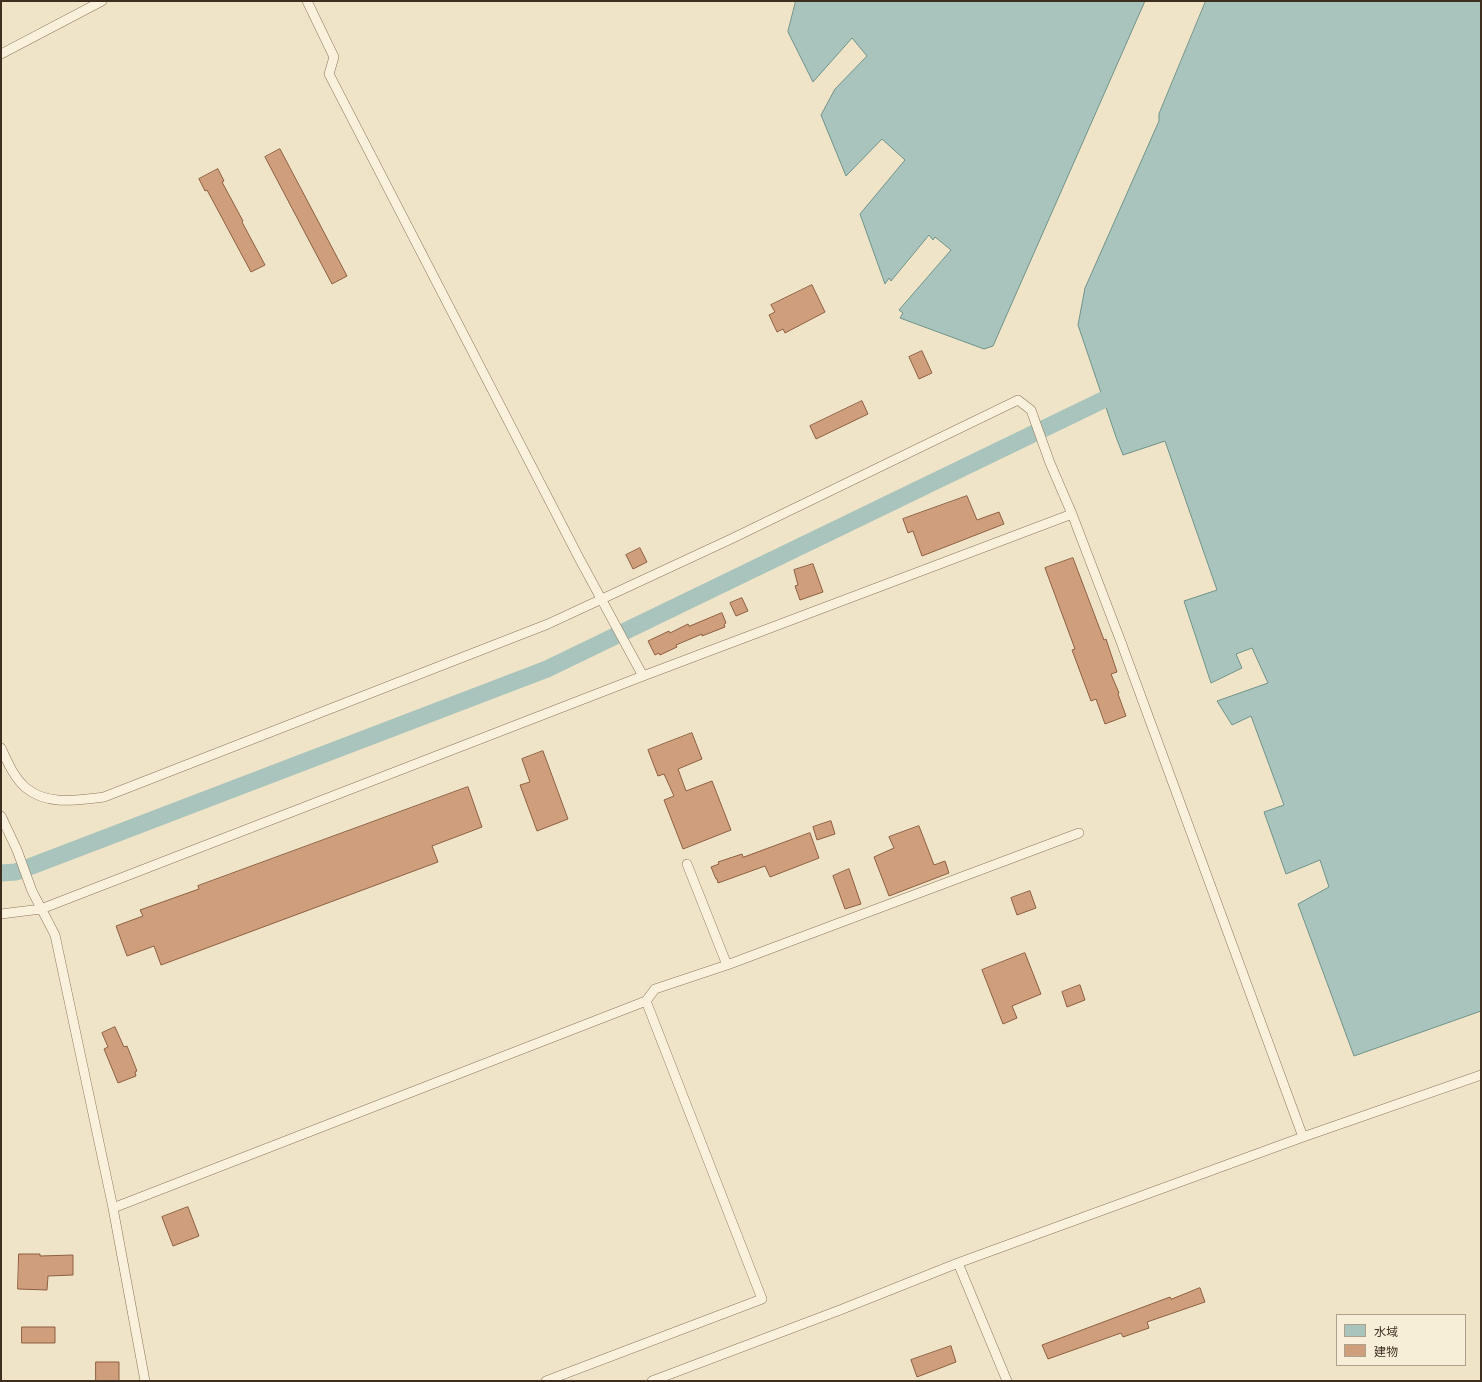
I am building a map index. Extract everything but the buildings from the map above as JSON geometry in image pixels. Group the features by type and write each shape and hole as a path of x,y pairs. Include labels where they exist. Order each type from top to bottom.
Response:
{"lane":[{"path":"1,54 102,1"},
{"path":"307,1 334,57 329,74 579,558 642,673"},
{"path":"1,748 12,769 25,788 42,798 68,801 104,797 548,624 731,539 1018,400 1032,410 1050,463 1072,514 1121,642 1303,1137"},
{"path":"1,914 41,909 642,673 1072,514"},
{"path":"1,816 17,850 32,891 55,935 113,1208 145,1381"},
{"path":"113,1208 646,1001 655,989 726,965 1079,833"},
{"path":"687,864 726,965"},
{"path":"546,1381 762,1298 646,1001"},
{"path":"652,1381 840,1310 958,1263 1303,1137 1481,1075"},
{"path":"958,1263 1007,1381"}],"water":[{"path":"796,1 1145,1 993,346 984,349 900,318 903,313 899,310 951,250 935,237 933,240 929,235 891,281 889,278 885,284 860,214 905,160 882,139 846,176 821,115 835,89 867,56 852,38 813,82 788,32"},
{"path":"1206,1 1481,1 1481,1011 1354,1056 1298,904 1329,887 1320,860 1286,874 1264,812 1284,805 1251,716 1232,725 1217,701 1268,683 1252,648 1236,654 1242,668 1211,683 1184,601 1217,590 1165,441 1123,455 1078,325 1085,288 1159,121 1159,114"}],"waterway":[{"path":"1,873 16,872 547,669 1103,400"}]}
